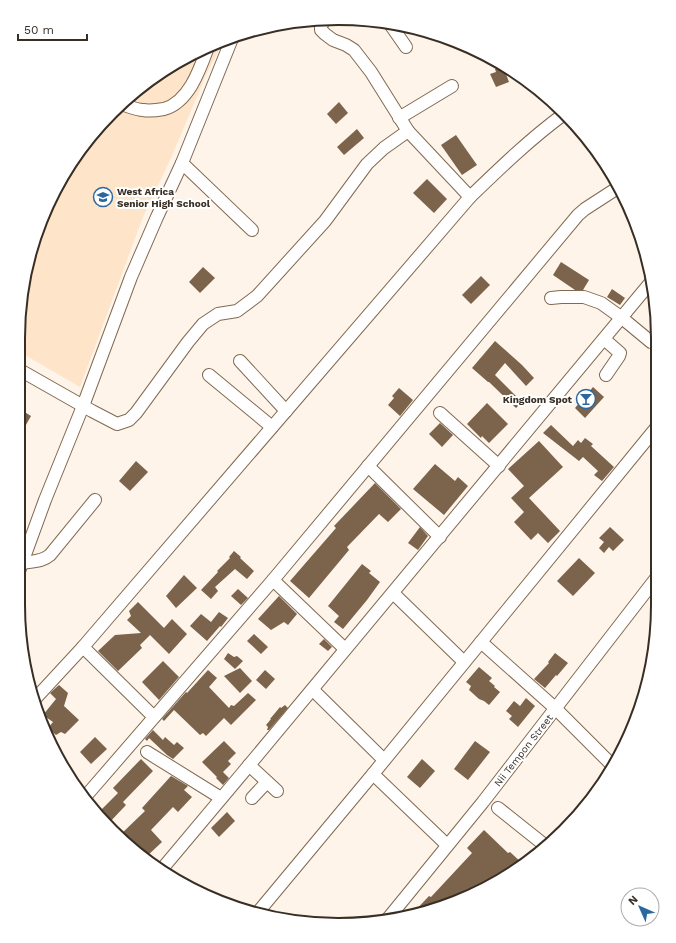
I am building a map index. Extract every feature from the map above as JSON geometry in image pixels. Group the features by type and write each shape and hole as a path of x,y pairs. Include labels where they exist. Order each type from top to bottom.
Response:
{"street":[{"path":"321,26 321,30 333,40 354,50 371,72 408,131 470,197"},
{"path":"394,30 406,47"},
{"path":"25,554 45,500 84,406 131,277 182,163 229,45"},
{"path":"129,106 142,110 164,109 175,104 184,96 198,74 205,55"},
{"path":"399,118 452,86"},
{"path":"39,695 84,647 470,197 544,129 559,117"},
{"path":"25,373 117,424 129,420 136,413 203,324 218,314 237,311 257,296 325,221 367,164 384,148 408,131"},
{"path":"182,163 252,230"},
{"path":"88,793 273,580 578,215 614,190"},
{"path":"165,866 313,690 345,649 394,593 647,287"},
{"path":"552,298 584,297 601,303 651,342"},
{"path":"604,339 620,353 606,375"},
{"path":"240,361 286,411"},
{"path":"209,375 272,427"},
{"path":"440,413 499,466"},
{"path":"261,908 651,434"},
{"path":"368,466 440,537"},
{"path":"25,566 46,559 95,500"},
{"path":"273,580 345,649"},
{"name":"Nii Tempon Street","path":"392,913 483,802 651,585"},
{"path":"394,593 464,662"},
{"path":"481,642 555,708 609,762"},
{"path":"84,647 154,717"},
{"path":"313,690 384,760"},
{"path":"147,752 221,798"},
{"path":"249,765 277,791"},
{"path":"373,774 447,845"},
{"path":"252,798 267,782"},
{"path":"498,808 541,842"}],"shaded area":[{"name":"West Africa Senior High School","path":"219,49 143,217 80,387 25,355 26,318 31,277 49,218 67,181 78,164 90,147 117,117 147,90 164,78 200,57"}],"building":[{"path":"495,69 506,74 509,82 496,87 490,74 496,72"},
{"path":"339,102 348,113 336,124 327,114"},
{"path":"357,129 364,138 344,155 337,147"},
{"path":"456,135 477,165 462,175 441,145"},
{"path":"427,179 447,199 434,213 413,193"},
{"path":"561,262 589,280 583,290 575,290 553,275"},
{"path":"203,267 215,278 200,293 189,282"},
{"path":"481,276 490,285 471,304 462,295"},
{"path":"612,289 625,298 620,305 607,297"},
{"path":"495,341 534,378 526,386 505,363 495,375 522,402 516,408 472,368"},
{"path":"593,387 604,397 585,418 575,408"},
{"path":"399,388 413,400 400,416 388,405 394,398 392,396"},
{"path":"487,403 508,424 489,443 482,436 481,438 467,424"},
{"path":"25,412 31,416 25,427"},
{"path":"440,423 453,435 442,447 429,434"},
{"path":"551,425 573,446 578,440 581,443 585,438 593,444 591,446 614,467 602,481 594,475 598,471 583,457 579,461 543,433"},
{"path":"539,441 563,467 529,498 560,531 548,543 538,533 531,540 514,522 524,512 511,498 524,486 508,469"},
{"path":"136,461 148,472 130,491 119,481"},
{"path":"435,464 455,481 458,477 468,486 444,515 413,489"},
{"path":"375,483 401,509 388,522 379,514 347,547 349,550 309,598 290,581 336,528 334,526"},
{"path":"420,527 428,536 418,550 408,543"},
{"path":"610,527 624,540 613,551 609,547 604,553 599,548 604,542 599,538"},
{"path":"234,551 254,571 247,579 235,569 215,587 218,591 211,599 201,590 230,558 229,557"},
{"path":"579,558 595,573 573,596 557,581"},
{"path":"362,564 371,571 369,573 380,582 343,629 334,622 339,616 328,606"},
{"path":"184,575 197,588 176,608 166,596"},
{"path":"238,589 248,598 241,605 231,596"},
{"path":"279,596 297,614 288,625 284,622 271,630 258,619"},
{"path":"138,602 164,628 172,619 187,634 169,654 150,635 140,645 142,648 118,671 98,651 115,635 141,633 127,620 131,616 129,611"},
{"path":"219,612 228,618 207,641 190,626 201,614 211,622"},
{"path":"254,634 268,647 261,654 247,641"},
{"path":"324,639 332,647 328,651 319,644"},
{"path":"228,653 234,657 237,656 243,661 235,669 224,659"},
{"path":"555,653 568,663 545,688 534,679 549,663 548,662"},
{"path":"163,661 179,677 159,700 142,682"},
{"path":"479,667 492,678 489,681 500,692 489,705 469,690 471,686 466,682"},
{"path":"240,668 252,681 240,693 224,676"},
{"path":"208,670 217,678 209,687 229,708 231,705 234,706 248,693 256,700 231,725 224,718 206,736 203,733 200,735 174,710 164,721 162,719"},
{"path":"265,670 275,679 266,689 256,680"},
{"path":"59,685 68,693 64,706 79,720 65,734 61,732 56,735 52,731 50,726 53,722 46,717 45,713 56,699 50,693"},
{"path":"526,698 535,706 518,727 509,719 512,716 506,711 514,701 520,706"},
{"path":"285,705 288,708 269,730 267,730 268,727 266,725 270,719 280,707 281,708"},
{"path":"153,730 163,740 165,737 174,745 177,742 184,748 173,759 149,738 147,741 145,739"},
{"path":"95,737 107,749 91,764 80,752"},
{"path":"224,741 236,753 228,761 231,764 223,772 229,778 223,785 202,762"},
{"path":"475,741 490,752 468,780 454,769"},
{"path":"141,759 153,771 123,802 126,805 112,820 102,809 118,793 113,788"},
{"path":"422,759 435,771 420,788 407,777"},
{"path":"171,776 188,786 184,790 192,797 178,812 173,807 151,830 162,842 149,854 123,832 145,811 142,808"},
{"path":"227,812 235,821 219,837 211,828"},
{"path":"484,830 508,853 510,852 519,860 476,886 439,901 419,907 429,896 431,897 472,853 467,848"}],"place":[{"name":"West Africa Senior High School","path":"103,197"},
{"name":"Kingdom Spot","path":"586,399"}]}
